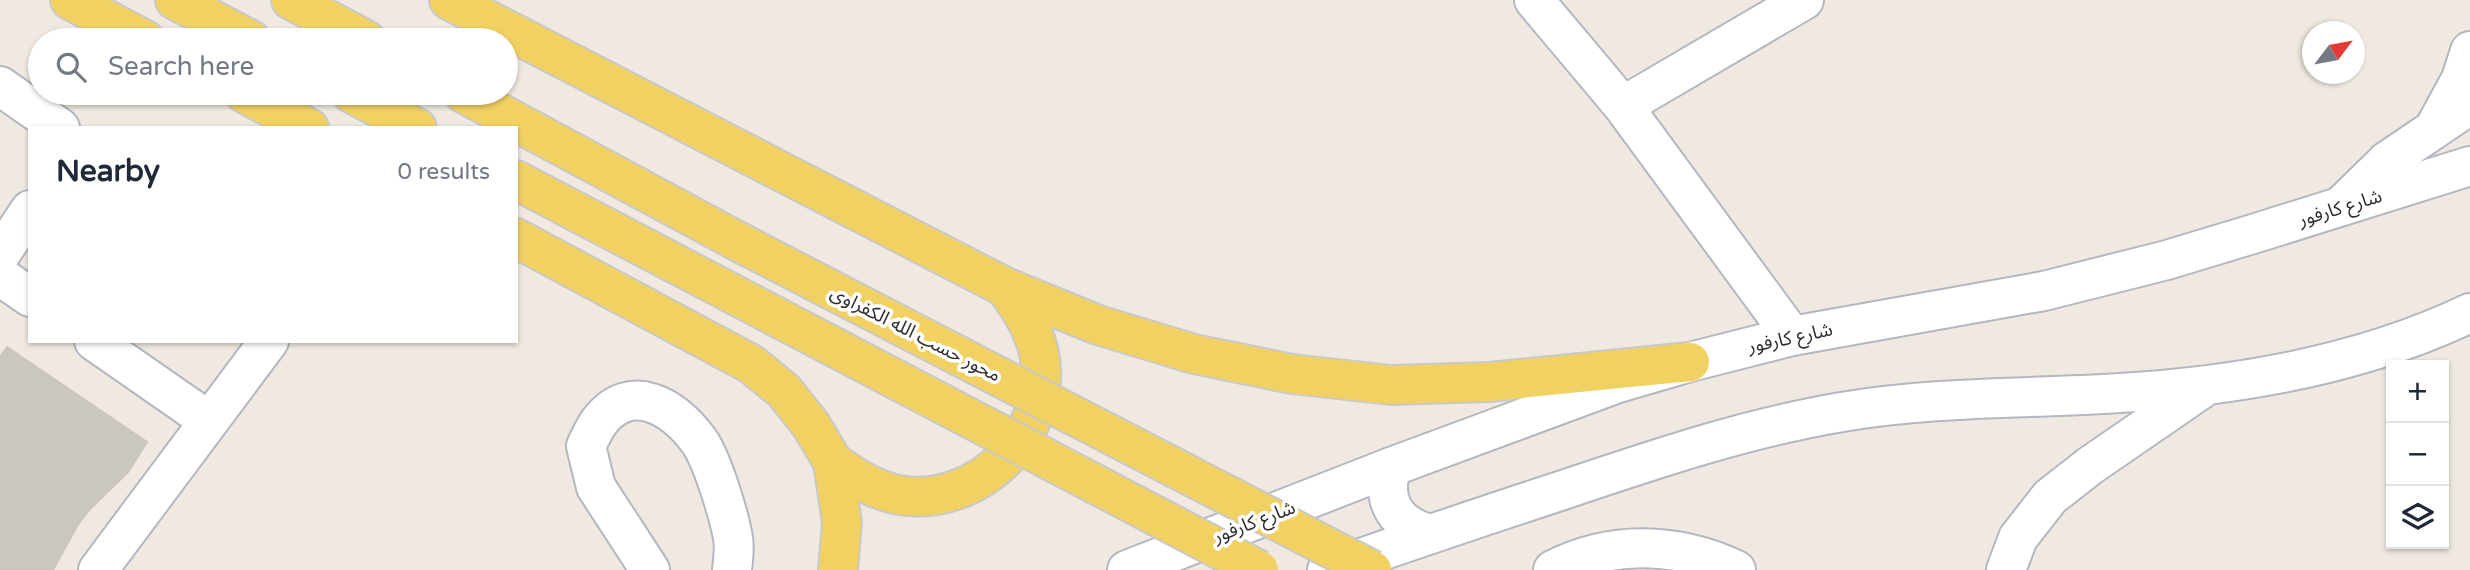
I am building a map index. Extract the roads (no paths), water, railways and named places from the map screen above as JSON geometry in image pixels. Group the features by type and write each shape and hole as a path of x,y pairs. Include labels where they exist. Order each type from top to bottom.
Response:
{"main road":[{"path":"70,0 122,28"},
{"path":"175,0 228,28"},
{"path":"291,0 344,28"},
{"path":"449,0 503,28"},
{"path":"518,36 1005,287 1098,325 1182,351 1304,376 1391,385 1475,383 1689,362"},
{"path":"266,105 305,126"},
{"path":"374,105 413,126"},
{"name":"محور حسب الله الكفراوى","path":"485,105 739,242 1372,570"},
{"path":"518,181 1259,570"},
{"path":"518,240 751,364 784,391 811,425 833,462 842,523 838,570"},
{"path":"833,462 864,484 900,495 939,495 975,483 1005,460 1028,429 1039,393 1039,355 1027,318 1005,287"}],"street":[{"path":"1534,0 1623,106 1792,336"},
{"path":"1623,106 1804,0"},
{"path":"2435,127 2461,79 2470,51"},
{"path":"0,86 57,126"},
{"path":"2339,208 2387,161 2470,105"},
{"name":"شارع كارفور","path":"1136,569 1391,467 1606,387 1689,362 1792,336 2044,291 2167,260 2470,166"},
{"path":"0,255 28,213"},
{"path":"0,276 28,296"},
{"path":"1328,570 1658,457 1750,432 1842,412 1936,400 2205,387 2290,372 2374,350 2465,317"},
{"path":"97,343 209,421"},
{"path":"98,570 268,343"},
{"path":"2006,570 2018,538 2050,497 2091,465 2205,387"},
{"path":"650,570 596,487 586,446 599,422 620,404 647,399 675,414 701,443 717,484 733,539 732,570"},
{"path":"1391,467 1387,492 1397,516 1407,525 1430,534"},
{"path":"1553,570 1574,559 1619,548 1665,548 1710,558 1735,570"}]}
